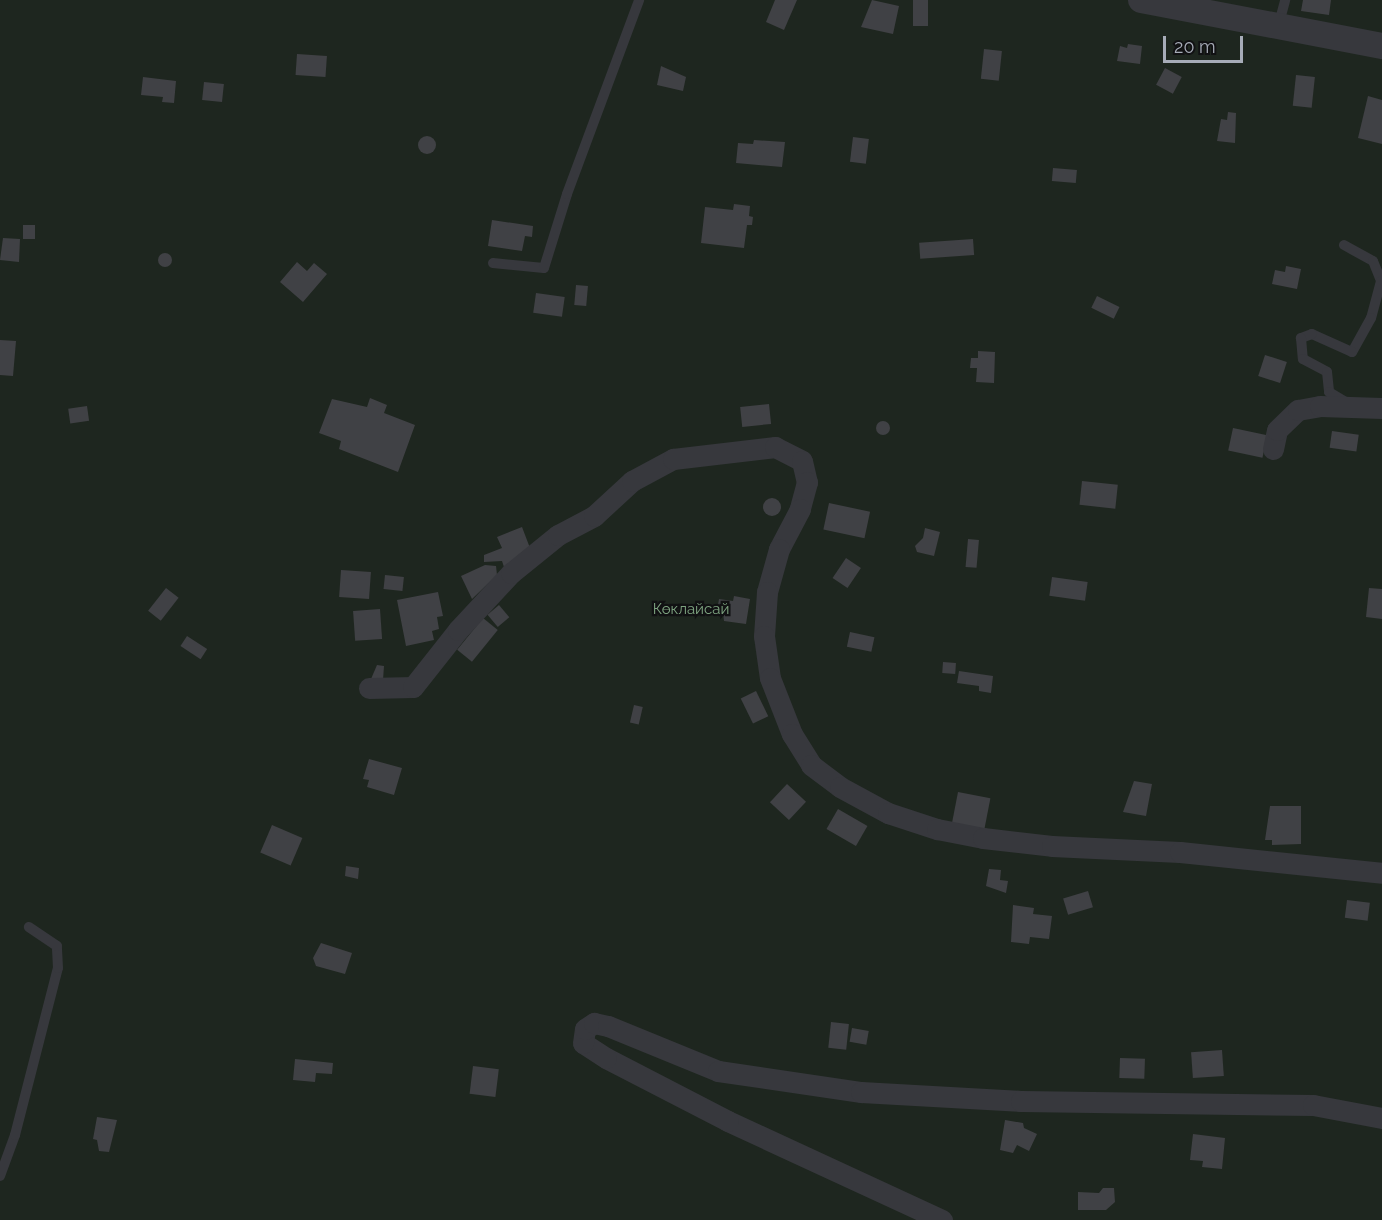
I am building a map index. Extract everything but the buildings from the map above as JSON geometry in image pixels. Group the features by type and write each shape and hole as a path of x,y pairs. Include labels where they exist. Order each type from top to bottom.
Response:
{"street":[{"path":"1141,0 1382,46"},
{"path":"1273,449 1277,430 1298,410 1353,406 1382,408"},
{"path":"369,688 413,687 511,573 558,535 594,516 632,482 673,459 775,447 802,461 807,482 800,509 779,549 767,592 764,636 770,678 792,734 811,765 840,788 888,813 937,829 984,837 1052,846 1180,852 1382,873"},
{"path":"942,1220 728,1121 606,1058 583,1043 585,1029 594,1023 609,1026 718,1071 861,1092 1021,1101 1313,1105 1382,1118"}],"lane":[{"path":"494,263 544,268 567,194 639,0"},
{"path":"1278,27 1285,0"},
{"path":"1344,245 1373,261 1381,280 1371,318 1352,352 1312,334 1301,338 1303,359 1327,372 1329,392 1353,406"},
{"path":"0,1176 15,1135 58,968 57,945 29,927"}],"green space":[{"name":"Көклайсай","path":"0,0 1382,0 1382,1220 0,1220"}]}
